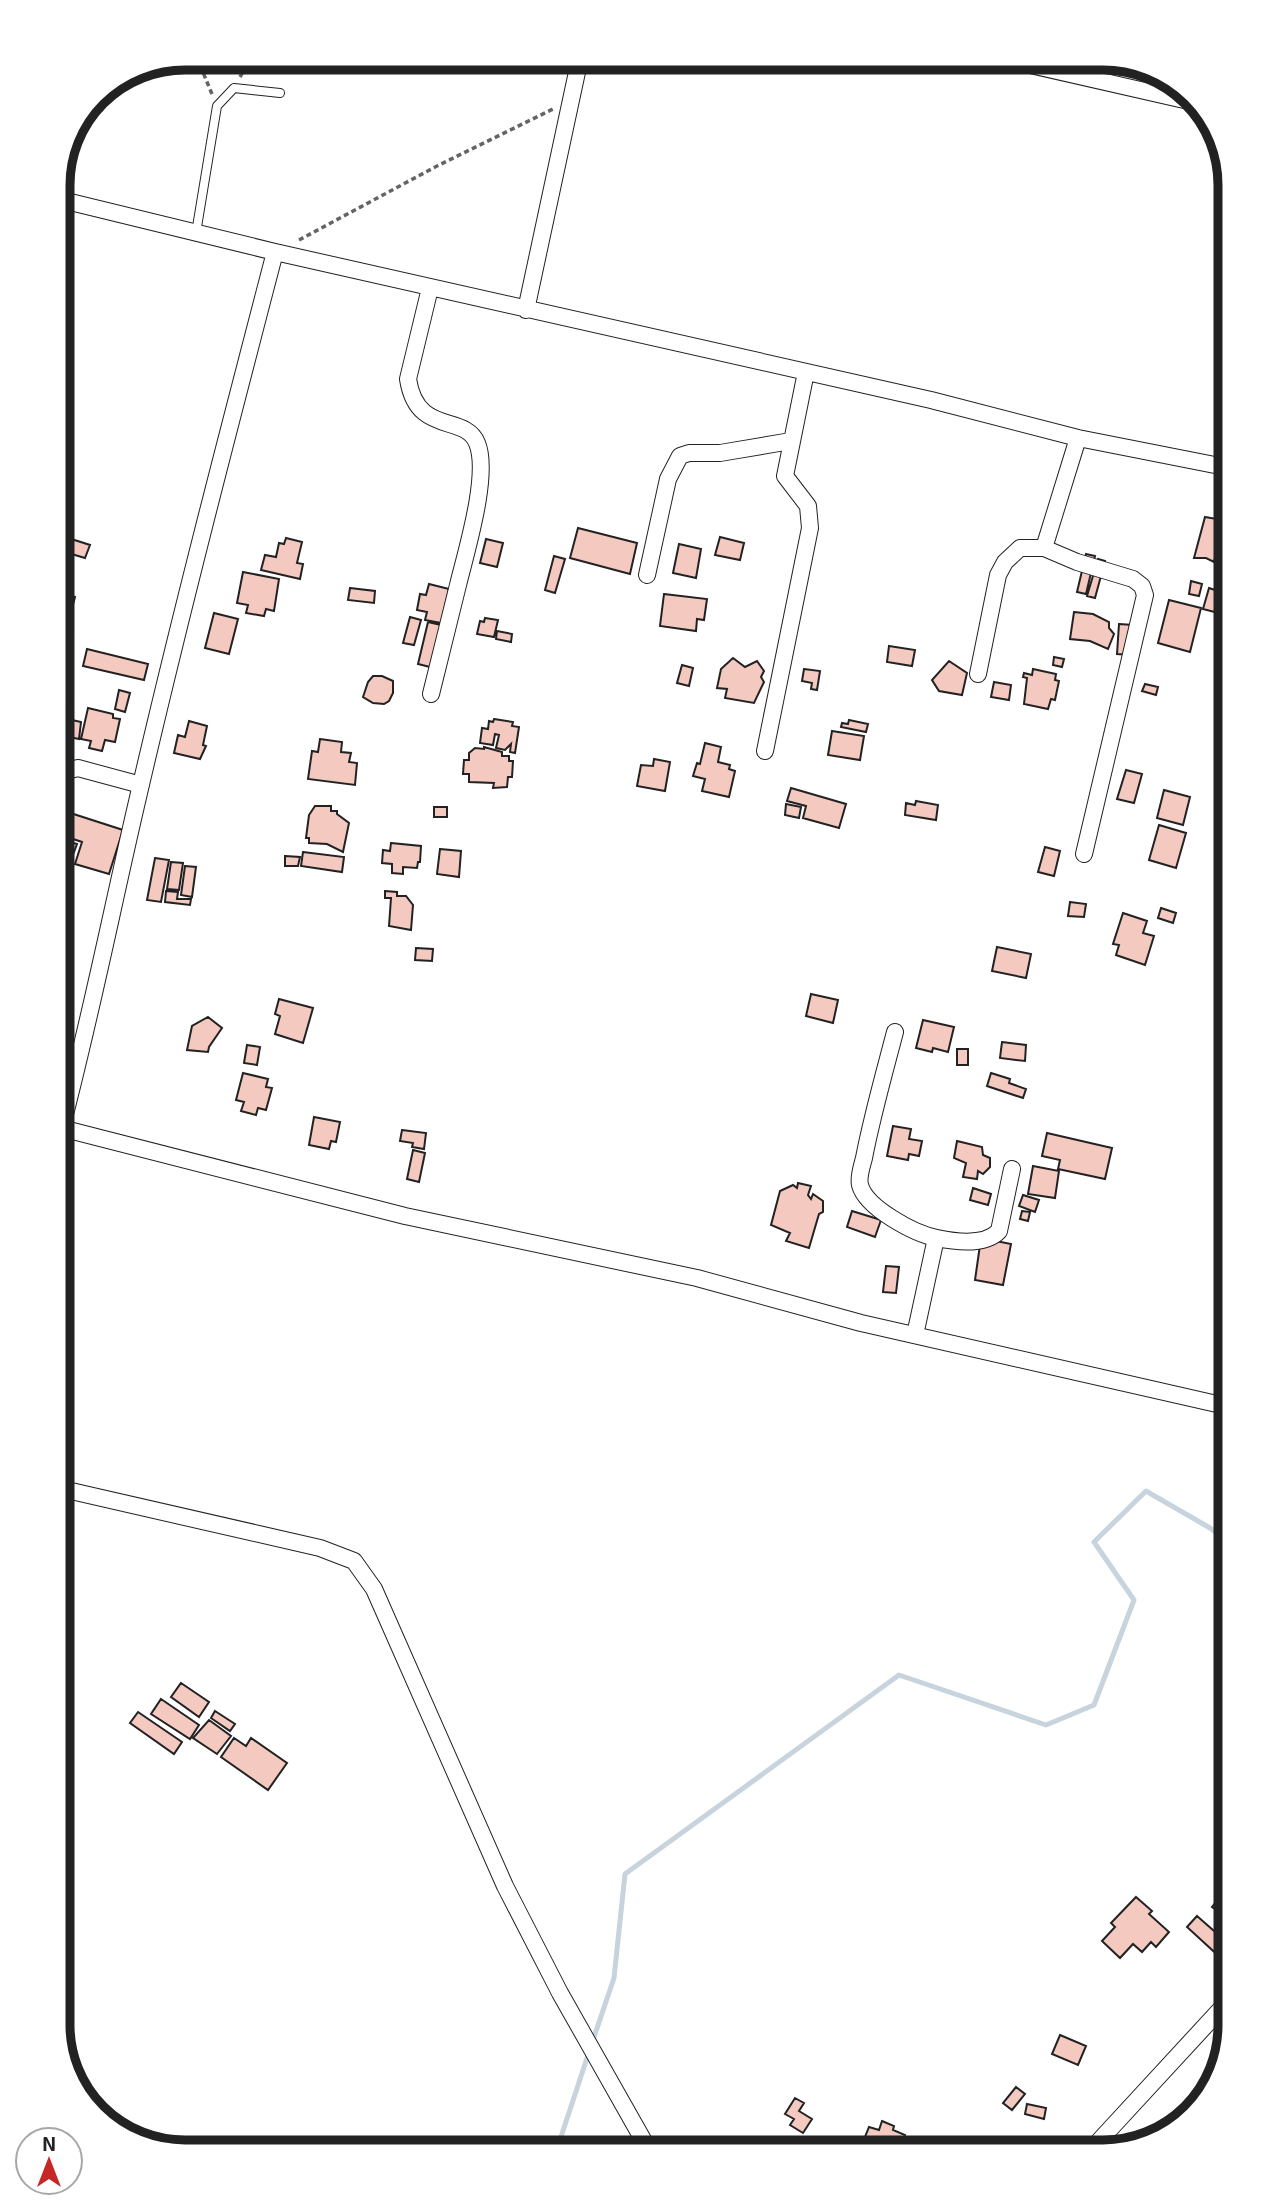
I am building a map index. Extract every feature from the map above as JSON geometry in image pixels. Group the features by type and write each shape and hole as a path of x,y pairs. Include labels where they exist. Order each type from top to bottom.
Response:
{"street":[{"path":"526,310 577,70"},
{"path":"1053,70 1180,99"},
{"path":"70,202 430,288 931,400 1078,438 1218,466"},
{"path":"70,1098 201,535 275,252"},
{"path":"430,288 408,379 410,393 415,404 426,415 467,431 477,442 480,463 478,502 431,694"},
{"path":"765,751 810,528 808,506 785,476 806,372"},
{"path":"1044,548 1078,438"},
{"path":"647,575 668,479 680,456 689,453 720,453 791,441"},
{"path":"978,674 998,575 1005,562 1020,548 1044,548 1077,562 1133,579 1142,586 1145,595 1084,853"},
{"path":"70,770 78,768 141,785"},
{"path":"895,1032 867,1139 859,1183 868,1200 895,1220 936,1238 981,1242 999,1231 1012,1169"},
{"path":"70,1136 405,1216 697,1278 915,1335 1218,1404"},
{"path":"915,1335 936,1238"},
{"path":"70,1491 320,1548 354,1561 379,1600 505,1886 643,2140"},
{"path":"1100,2140 1218,2011"}],"lane":[{"path":"197,233 217,106 234,88 280,93"}],"path":[{"path":"202,70 217,106"},
{"path":"234,88 244,70"},
{"path":"275,252 437,166 571,100"}],"building":[{"path":"1205,517 1218,519 1218,543 1214,562 1206,558 1194,558"},
{"path":"578,528 637,543 630,574 570,558"},
{"path":"720,537 744,543 740,560 715,555"},
{"path":"286,538 302,542 297,563 303,564 300,579 261,570 265,555 276,557 279,543 284,544"},
{"path":"70,539 90,545 85,558 70,554"},
{"path":"486,539 503,543 497,567 480,563"},
{"path":"679,544 701,549 696,578 673,573"},
{"path":"1086,554 1095,556 1086,594 1077,592"},
{"path":"554,556 565,559 555,593 545,590"},
{"path":"1098,559 1105,561 1095,598 1087,596"},
{"path":"243,572 279,579 274,611 266,609 264,616 246,613 248,605 237,603"},
{"path":"1191,581 1202,584 1199,596 1189,594"},
{"path":"429,584 449,589 441,623 425,620 427,612 417,610 420,594 426,595"},
{"path":"350,588 375,591 374,603 348,600"},
{"path":"1209,588 1218,591 1218,613 1203,609"},
{"path":"664,594 707,599 704,620 697,619 696,631 660,626"},
{"path":"70,596 75,597 70,616"},
{"path":"1169,600 1201,608 1190,652 1158,643"},
{"path":"1074,612 1093,614 1109,622 1109,628 1114,634 1108,649 1090,641 1070,639"},
{"path":"214,613 238,619 229,654 205,648"},
{"path":"410,617 421,620 414,645 403,643"},
{"path":"485,618 498,620 494,637 477,634 480,621 484,622"},
{"path":"428,622 441,625 430,667 418,664"},
{"path":"1119,624 1133,625 1131,655 1117,654"},
{"path":"497,631 512,634 511,642 496,639"},
{"path":"889,646 915,650 912,666 887,662"},
{"path":"87,649 148,664 144,680 83,666"},
{"path":"1054,657 1064,659 1062,667 1053,665"},
{"path":"733,658 745,667 757,661 764,671 761,677 764,682 754,703 725,698 727,689 717,688 721,669"},
{"path":"949,661 967,673 962,695 939,691 932,680"},
{"path":"682,665 693,668 689,686 677,683"},
{"path":"804,669 820,671 817,690 811,689 812,683 802,681"},
{"path":"1033,669 1056,674 1055,680 1059,681 1055,700 1051,699 1048,709 1024,704 1027,678 1023,677 1024,673 1032,675"},
{"path":"373,676 382,676 393,681 393,693 384,704 373,703 363,697"},
{"path":"994,682 1011,685 1009,700 991,697"},
{"path":"1145,684 1158,687 1156,695 1142,691"},
{"path":"119,690 130,693 125,712 115,709"},
{"path":"88,708 113,714 113,718 120,719 115,742 105,740 102,751 89,748 91,741 81,739"},
{"path":"494,719 513,722 512,726 519,727 515,753 510,752 511,744 505,750 496,748 499,735 495,734 493,745 480,743 482,728 488,729 489,721 493,722"},
{"path":"72,720 81,722 79,739 70,737"},
{"path":"849,720 868,724 866,732 841,727 842,723 848,724"},
{"path":"189,721 207,726 203,745 206,746 200,759 174,753 178,735 185,737"},
{"path":"832,731 864,736 860,760 828,755"},
{"path":"320,739 342,742 341,752 351,753 349,762 357,763 355,785 308,779 312,751 318,752"},
{"path":"705,743 721,747 718,762 730,765 729,769 735,771 729,797 702,791 705,779 693,776 697,763 700,764"},
{"path":"484,747 502,752 502,756 509,756 509,761 513,761 512,777 508,777 507,787 493,788 494,783 469,782 469,774 463,774 464,760 469,760 469,753 475,748"},
{"path":"654,759 670,762 665,791 637,786 641,765 653,766"},
{"path":"1126,770 1142,774 1134,803 1117,799"},
{"path":"791,788 846,804 839,828 803,818 806,806 787,801"},
{"path":"1164,790 1190,797 1183,825 1157,818"},
{"path":"916,801 938,805 936,820 905,815 906,803 915,805"},
{"path":"786,804 801,807 799,818 785,815"},
{"path":"315,806 331,806 331,811 337,811 337,814 349,823 343,852 327,844 309,843 309,838 306,838 309,815"},
{"path":"434,807 447,807 447,817 434,817"},
{"path":"70,813 123,830 109,874 75,864 82,842 70,838"},
{"path":"1159,825 1186,833 1176,868 1149,860"},
{"path":"70,842 77,844 70,863"},
{"path":"391,843 421,846 417,868 403,867 403,874 392,873 392,864 382,863 383,850 390,851"},
{"path":"1045,847 1060,851 1054,876 1038,872"},
{"path":"440,849 461,851 459,877 437,874"},
{"path":"303,852 344,857 342,872 301,866"},
{"path":"285,856 300,857 298,866 285,866"},
{"path":"155,858 169,860 161,902 147,900"},
{"path":"171,862 183,863 179,890 167,889"},
{"path":"185,866 196,867 192,897 181,895"},
{"path":"166,891 178,892 177,899 191,899 190,905 165,902"},
{"path":"385,891 406,896 413,905 411,930 389,926 391,898 385,898"},
{"path":"1070,902 1086,904 1084,917 1068,916"},
{"path":"1161,908 1176,913 1173,923 1158,918"},
{"path":"1123,913 1147,921 1143,933 1154,936 1145,965 1116,955 1119,945 1113,944"},
{"path":"997,947 1031,954 1026,978 992,971"},
{"path":"416,948 433,949 432,961 415,960"},
{"path":"811,994 838,1000 833,1023 806,1016"},
{"path":"279,999 313,1008 303,1043 275,1034 280,1016 275,1014"},
{"path":"208,1017 222,1028 208,1052 187,1050 192,1026"},
{"path":"923,1020 954,1027 948,1052 933,1048 932,1052 916,1048"},
{"path":"1002,1042 1026,1045 1025,1061 1000,1058"},
{"path":"247,1045 260,1047 257,1065 244,1063"},
{"path":"957,1049 968,1049 968,1065 957,1065"},
{"path":"243,1073 268,1079 266,1087 272,1088 266,1110 258,1108 256,1115 241,1111 244,1102 236,1100"},
{"path":"991,1073 1010,1079 1009,1083 1026,1089 1023,1098 987,1086"},
{"path":"314,1117 340,1122 336,1142 331,1141 329,1149 309,1145"},
{"path":"893,1126 911,1129 909,1139 922,1141 919,1156 909,1154 908,1160 887,1156"},
{"path":"402,1130 426,1133 424,1149 412,1147 413,1143 400,1141"},
{"path":"1047,1133 1112,1148 1105,1179 1058,1169 1060,1160 1042,1156"},
{"path":"957,1141 982,1147 983,1155 990,1158 990,1167 983,1174 978,1171 977,1179 963,1177 966,1163 954,1158"},
{"path":"413,1150 425,1153 419,1182 407,1179"},
{"path":"1033,1166 1059,1171 1055,1198 1028,1194"},
{"path":"798,1183 811,1186 808,1195 811,1199 813,1194 823,1201 823,1212 819,1214 809,1248 786,1241 790,1233 771,1225 780,1191 793,1185 797,1188"},
{"path":"973,1188 991,1194 988,1205 970,1200"},
{"path":"1023,1195 1039,1200 1035,1212 1019,1206"},
{"path":"852,1211 881,1220 875,1237 847,1227"},
{"path":"1022,1211 1030,1212 1028,1221 1020,1219"},
{"path":"981,1238 1011,1244 1003,1285 975,1280"},
{"path":"886,1266 899,1267 896,1293 883,1292"},
{"path":"181,1683 209,1702 199,1717 171,1697"},
{"path":"161,1699 199,1725 190,1739 151,1714"},
{"path":"215,1711 235,1724 230,1731 211,1718"},
{"path":"138,1712 182,1742 174,1754 130,1723"},
{"path":"209,1720 231,1736 217,1754 193,1738"},
{"path":"234,1738 246,1746 251,1738 287,1763 268,1790 221,1757"},
{"path":"1136,1897 1152,1911 1149,1914 1169,1932 1156,1947 1151,1942 1142,1952 1133,1944 1120,1958 1102,1941 1115,1927 1111,1923"},
{"path":"1218,1899 1218,1911 1212,1907"},
{"path":"1197,1916 1218,1934 1218,1955 1187,1927"},
{"path":"1060,2035 1086,2046 1078,2065 1052,2054"},
{"path":"1016,2087 1025,2094 1012,2110 1003,2103"},
{"path":"795,2098 804,2103 799,2111 812,2119 803,2133 790,2125 794,2119 785,2114"},
{"path":"1027,2104 1046,2108 1044,2119 1025,2114"},
{"path":"882,2121 905,2135 903,2140 864,2140 869,2127 879,2130"}],"waterway":[{"path":"592,2043 614,1978 625,1874 899,1675 1046,1725 1094,1705 1134,1600 1094,1542 1146,1491 1218,1534"},
{"path":"560,2140 589,2052"}]}
